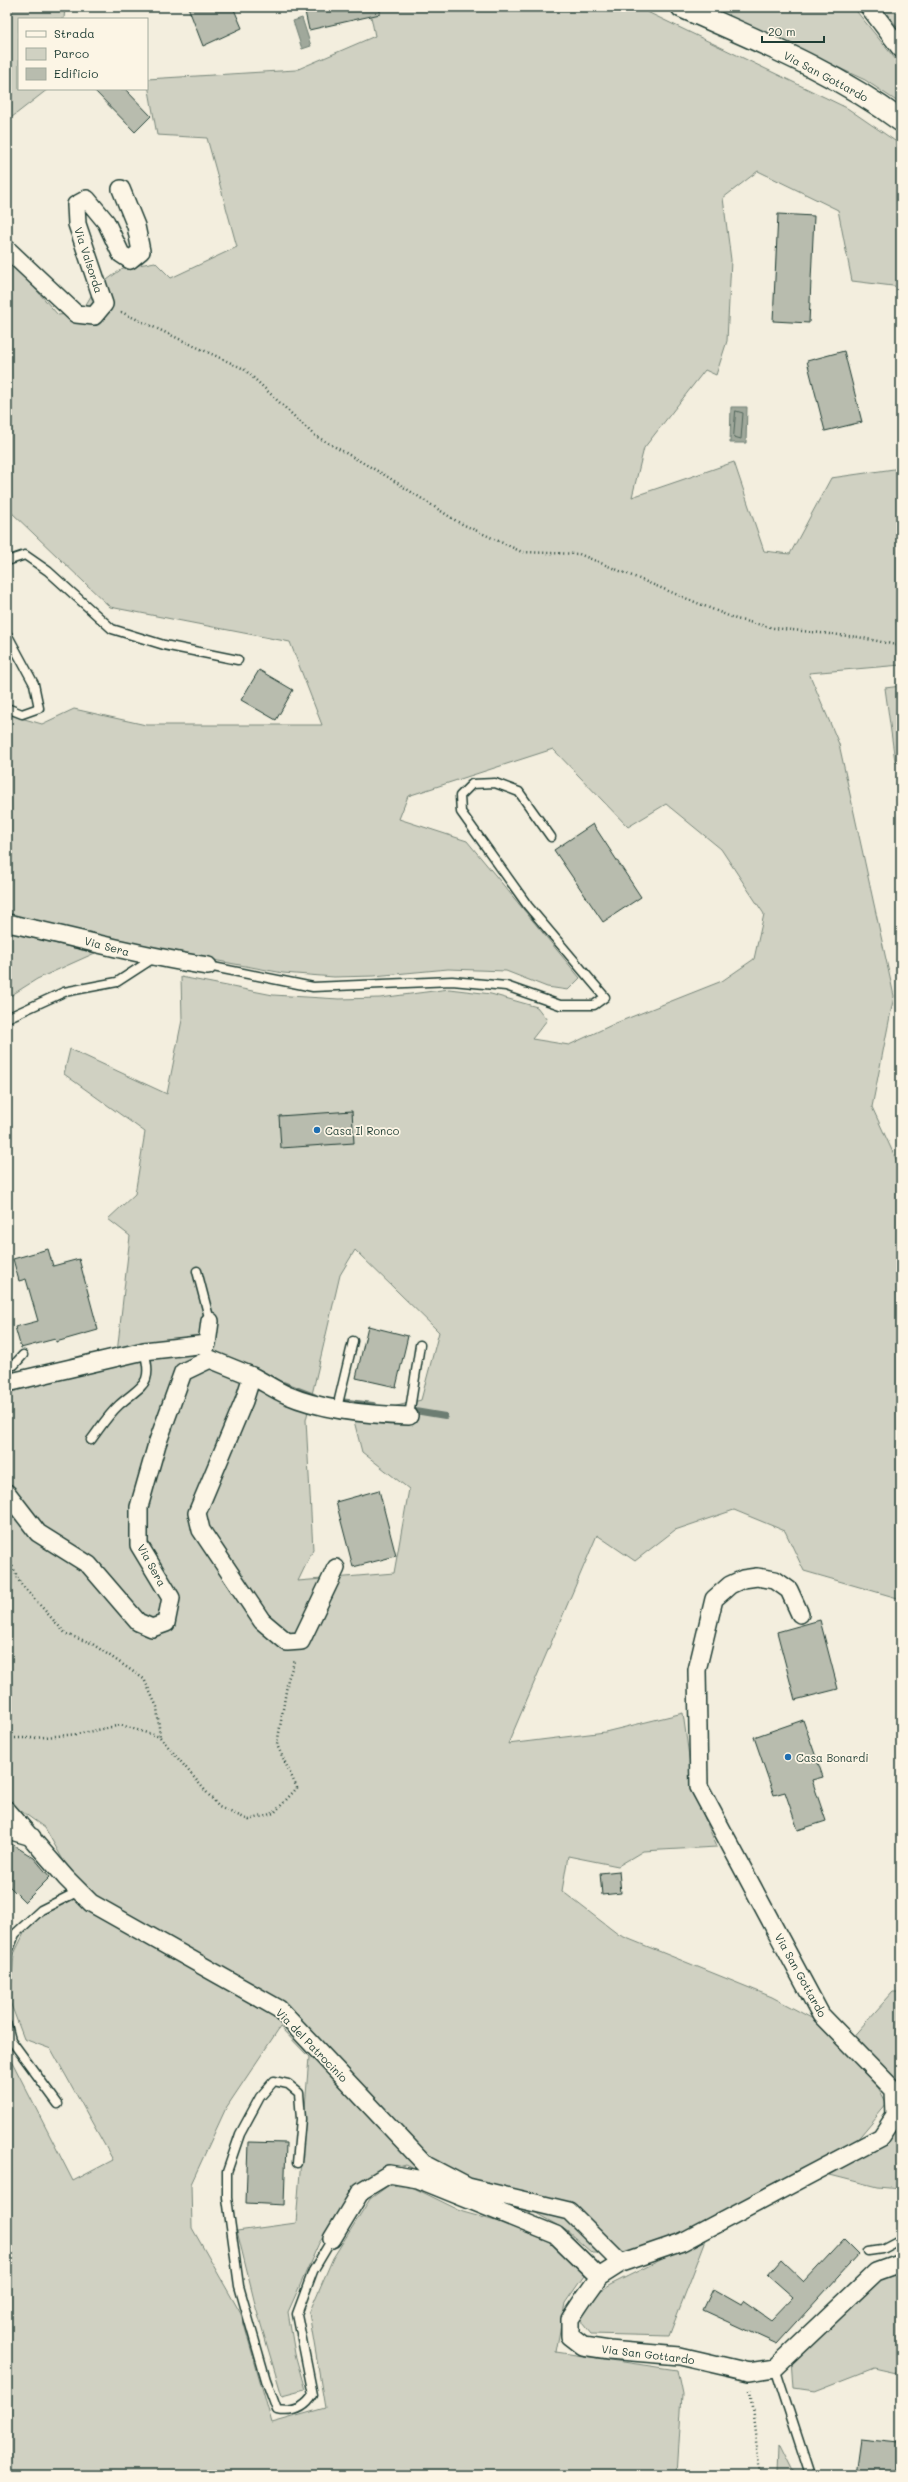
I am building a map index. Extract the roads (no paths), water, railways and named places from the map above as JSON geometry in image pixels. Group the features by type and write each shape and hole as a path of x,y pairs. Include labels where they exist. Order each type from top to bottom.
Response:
{"street":[{"name":"Via San Gottardo","path":"682,7 807,63 857,90 901,121"},
{"path":"869,7 901,50"},
{"name":"Via Valsorda","path":"7,249 76,314 94,316 104,304 77,224 76,205 87,199 106,222 121,254 130,260 141,251 136,226 121,189"},
{"name":"Via Sera","path":"7,923 96,942 154,958 208,966"},
{"path":"7,1383 144,1351 207,1344 210,1321"},
{"name":"Via Sera","path":"7,1493 38,1533 89,1565 138,1622 152,1628 166,1623 171,1598 139,1545 139,1507 157,1444 183,1372 210,1359 252,1376 288,1396 339,1401 366,1414 409,1416"},
{"path":"252,1376 244,1401 197,1513 201,1530 262,1621 287,1642 301,1641 336,1568"},
{"name":"Via San Gottardo","path":"775,2368 749,2372 680,2356 583,2346 570,2336 570,2319 599,2277 621,2262 682,2242 881,2137 895,2116 894,2090 821,2015 699,1787 697,1670 714,1599 730,1584 744,1579 757,1577 775,1580 789,1590 800,1614"},
{"name":"Via del Patrocinio","path":"7,1810 79,1891 91,1902 279,2009 426,2165 468,2187 569,2211 621,2262"},
{"path":"8,1830 32,1837"},
{"path":"332,2239 361,2191 389,2174 418,2179 556,2234 599,2277"},
{"path":"775,2368 876,2272 901,2264"}],"lane":[{"path":"7,562 25,556 48,571 112,629 164,645 238,660"},
{"path":"7,634 34,684 39,708 22,714 7,708"},
{"path":"208,966 313,987 452,981 506,986 560,1005 594,1004 605,997 524,900 461,812 460,796 472,784 496,783 519,792 551,837"},
{"path":"7,1018 64,992 117,982 148,964 154,958"},
{"path":"197,1271 210,1321"},
{"path":"339,1401 353,1341"},
{"path":"409,1416 420,1344"},
{"path":"92,1440 118,1406 144,1386 149,1368 144,1351"},
{"path":"7,1366 14,1365 23,1355"},
{"path":"7,1955 15,1934 41,1910 79,1891"},
{"path":"7,2025 11,2040 58,2104"},
{"path":"297,2163 301,2118 299,2093 288,2084 274,2081 260,2097 244,2128 227,2172 227,2198 239,2286 266,2380 278,2410 290,2412 308,2402 313,2395 297,2314 313,2271 332,2239"},
{"path":"868,2251 882,2249 901,2239"},
{"path":"775,2368 810,2475"}],"water":[{"path":"302,18 311,46 302,49 293,21"},
{"path":"731,407 747,407 746,443 730,443"}],"waterway":[{"path":"283,1384 314,1396"},
{"path":"340,1401 373,1405"},
{"path":"409,1410 445,1416"}],"place":[{"name":"Casa Il Ronco","path":"317,1130"},
{"name":"Casa Bonardi","path":"788,1757"}]}
